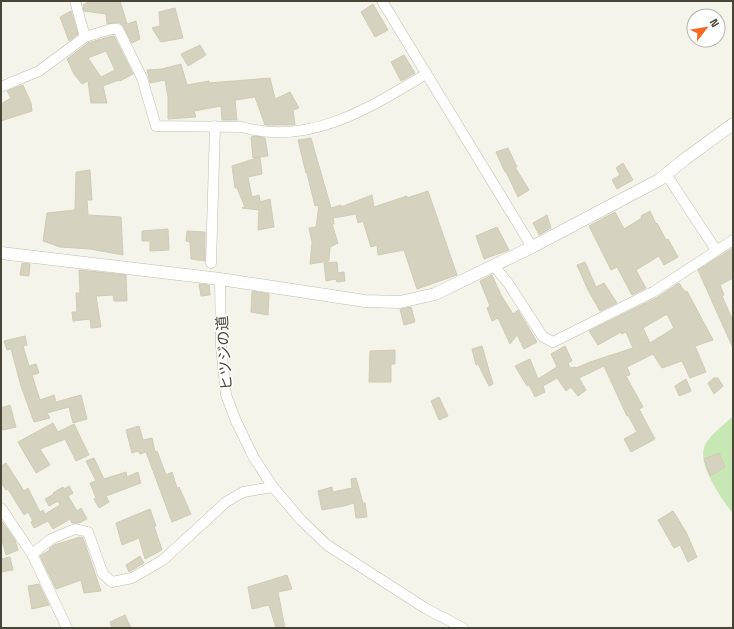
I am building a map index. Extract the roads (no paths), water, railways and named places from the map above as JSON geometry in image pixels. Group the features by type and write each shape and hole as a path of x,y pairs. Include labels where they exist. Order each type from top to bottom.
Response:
{"street":[{"path":"75,1 85,37"},
{"path":"382,1 532,247"},
{"path":"1,87 39,72 85,37 111,29 118,30 142,78 156,126 242,127 255,131 287,132 318,128 358,112 393,94 426,74"},
{"path":"1,253 220,279 365,301 400,302 435,294 532,247 659,180 733,124"},
{"path":"211,263 215,126"},
{"path":"666,174 716,250"},
{"path":"494,266 508,283 543,337 553,342 653,292 733,240"},
{"name":"ヒツジの道","path":"220,279 221,346 226,395 236,421 254,458 273,487 301,520 327,545 425,608 463,628"},
{"path":"32,554 51,539 75,529 88,532 103,574 112,582 132,578 164,560 226,502 243,492 273,487"},
{"path":"1,508 32,554 67,628"}]}
